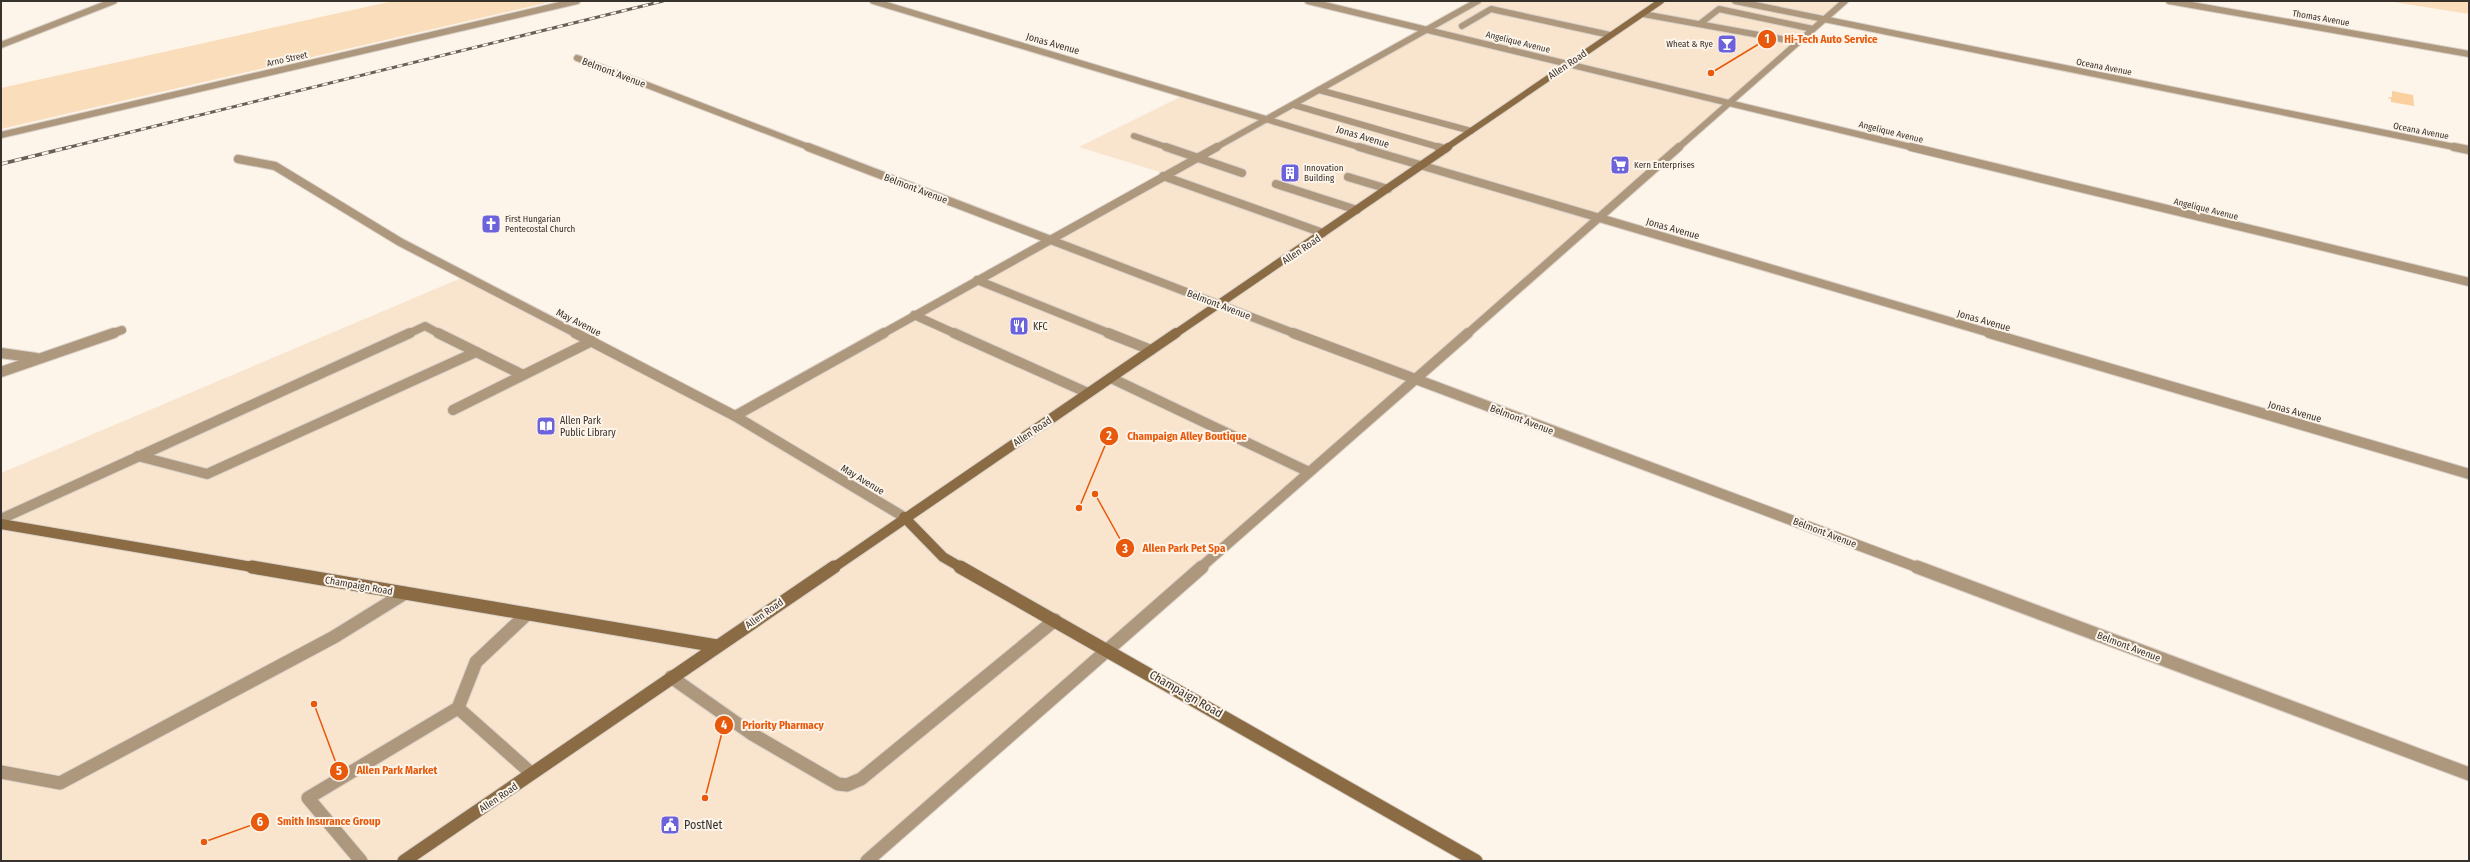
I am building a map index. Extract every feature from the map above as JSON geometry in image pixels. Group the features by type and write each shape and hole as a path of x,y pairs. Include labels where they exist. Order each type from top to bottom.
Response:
{"main road":[{"name":"Allen Road","path":"404,861 904,517 1219,305 1661,1"},
{"name":"Champaign Road","path":"904,517 943,557 1108,649 1476,861"},
{"name":"Champaign Road","path":"1,524 717,646"}],"street":[{"path":"1,45 114,1"},
{"name":"Arno Street","path":"1,135 577,1"},
{"name":"Jonas Avenue","path":"873,1 1599,218 2469,474"},
{"name":"Angelique Avenue","path":"1308,1 2469,282"},
{"path":"735,416 1478,1"},
{"name":"Oceana Avenue","path":"1735,1 2469,150"},
{"path":"867,861 1845,1"},
{"name":"Thomas Avenue","path":"2169,1 2469,54"},
{"path":"1462,26 1491,9 1610,35"},
{"path":"1702,23 1719,9 1813,29"},
{"path":"1643,14 1702,23 1798,42"},
{"name":"Belmont Avenue","path":"577,58 1219,305 2469,774"},
{"path":"1319,90 1471,131"},
{"path":"1294,105 1445,149"},
{"path":"1134,136 1242,173"},
{"name":"May Avenue","path":"238,159 275,166 400,242 735,416 904,517"},
{"path":"1163,176 1323,233"},
{"path":"1348,177 1388,189"},
{"path":"1276,184 1357,210"},
{"path":"977,280 1151,350"},
{"path":"914,315 1088,393"},
{"path":"1,519 425,326 523,375"},
{"path":"1,372 122,330"},
{"path":"453,410 592,341"},
{"path":"138,456 207,474 476,352"},
{"path":"1,354 38,359"},
{"path":"1111,378 1309,472"},
{"path":"1,772 60,783 334,636 405,593"},
{"path":"362,861 308,798 458,708 476,662 526,614"},
{"path":"671,677 752,734 838,784 848,785 861,779 1056,620"},
{"path":"458,708 532,773"}],"shaded area":[{"path":"393,1 554,1 1,129 1,88"},
{"path":"1478,1 1845,1 867,861 1,861 1,473 466,276 735,415 1166,174 1079,147 1186,94 1268,118"},
{"path":"2387,1 2469,1 2469,14"},
{"path":"2392,91 2413,95 2414,106 2391,102 2391,99 2387,98 2392,97"}],"railway":[{"path":"66,148 663,1"},
{"path":"1,164 70,147"}],"place":[{"name":"Wheat & Rye","path":"1727,44"},
{"name":"Hi-Tech Auto Service","path":"1711,73"},
{"name":"Kern Enterprises","path":"1620,165"},
{"name":"Innovation Building","path":"1290,173"},
{"name":"First Hungarian Pentecostal Church","path":"491,224"},
{"name":"KFC","path":"1019,326"},
{"name":"Allen Park Public Library","path":"546,426"},
{"name":"Allen Park Pet Spa","path":"1095,494"},
{"name":"Champaign Alley Boutique","path":"1079,508"},
{"name":"Allen Park Market","path":"314,704"},
{"name":"Priority Pharmacy","path":"705,798"},
{"name":"PostNet","path":"670,825"},
{"name":"Smith Insurance Group","path":"204,842"}]}
